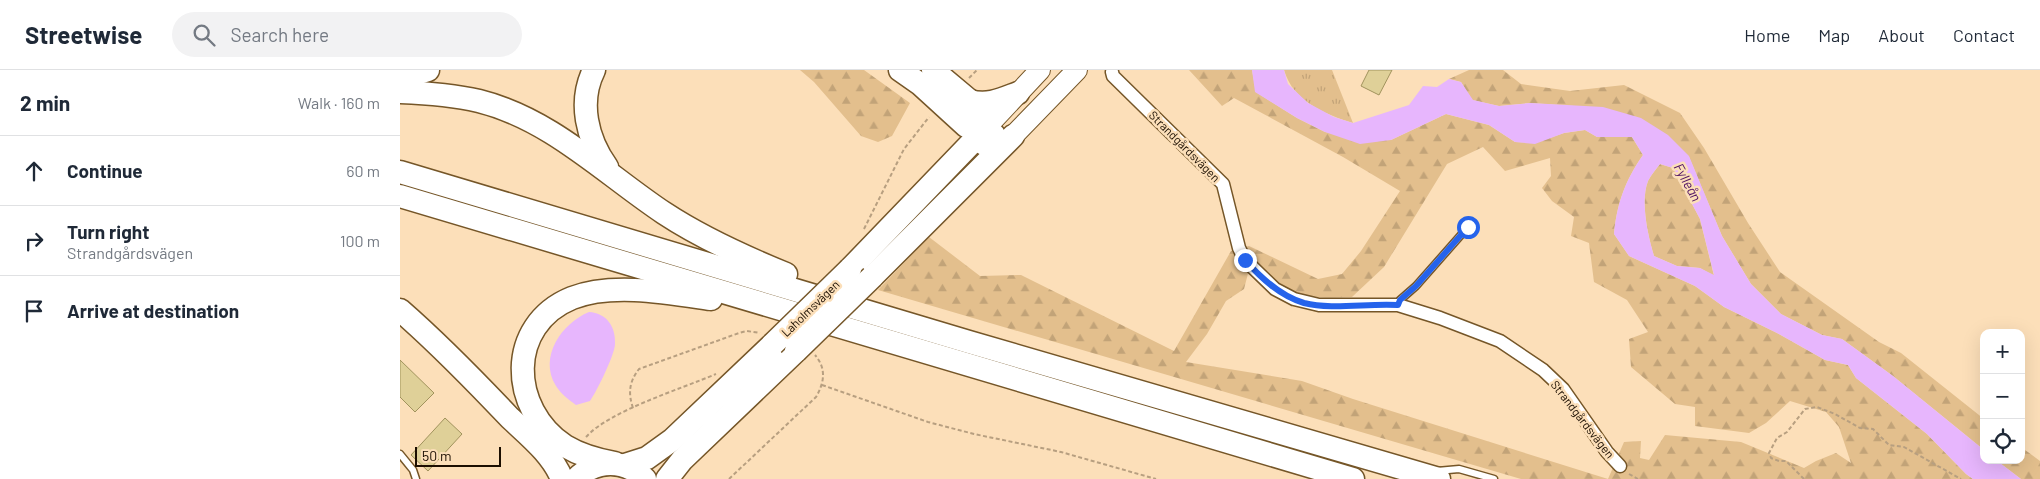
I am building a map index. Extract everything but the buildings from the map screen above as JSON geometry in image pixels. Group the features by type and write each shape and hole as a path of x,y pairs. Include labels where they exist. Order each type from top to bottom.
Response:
{"highway":[{"path":"400,79 428,70"},
{"path":"594,70 587,94 586,120 597,153 612,174"},
{"path":"900,70 920,84 962,100 981,103 994,102 1018,93"},
{"path":"933,70 981,122 984,147 983,167"},
{"path":"400,92 454,96 507,110 530,120 612,174 637,194 678,221 752,260 804,281 951,327 969,342"},
{"path":"957,158 962,100"},
{"path":"982,132 1013,136"},
{"name":"Laholmsvägen","path":"576,479 594,466 620,464 647,458 672,440 850,269 982,132"},
{"name":"Laholmsvägen","path":"667,479 682,460 872,277 1013,136"},
{"path":"400,172 969,342 1439,479"},
{"path":"400,196 1353,479"},
{"path":"645,479 633,469 589,457 564,445 533,411 524,387 522,362 530,337 547,314 573,298 610,291 633,290 786,310"},
{"path":"400,310 540,448 553,462 562,479"}],"main road":[{"name":"Laholmsvägen","path":"982,132 1040,70"},
{"name":"Laholmsvägen","path":"1013,136 1078,70"}],"street":[{"name":"Strandgårdsvägen","path":"1111,71 1113,76 1223,184 1239,248 1245,260 1275,289 1294,299 1319,305 1398,305 1440,318 1500,341 1525,357 1563,389 1607,452 1620,466"}],"lane":[{"path":"1398,305 1400,300 1416,286 1468,227"},
{"path":"400,454 413,470 416,479"},
{"path":"1417,472 1459,469 1494,479"}],"path":[{"path":"962,100 977,70"},
{"path":"878,201 904,149 930,116"},
{"path":"586,438 592,430 616,416 722,372"},
{"path":"822,385 928,422 974,434 1061,452 1156,479"},
{"path":"1804,479 1786,461 1771,458 1769,453 1777,438 1787,432 1805,409 1817,407 1835,414 1860,428 1873,429 1889,445 1904,447 1961,479"}],"green space":[{"path":"800,70 864,70 910,103 892,136 878,142 861,136 814,82"},
{"path":"1189,70 1252,70 1256,92 1297,118 1325,132 1391,140 1446,114 1489,125 1515,142 1535,143 1564,133 1585,130 1597,137 1632,137 1643,155 1631,174 1623,193 1617,212 1614,234 1629,256 1695,286 1724,307 1777,333 1825,360 1848,365 1856,378 1927,434 1973,479 1608,479 1521,479 878,290 929,237 980,276 1021,275 1174,351 1231,251 1249,246 1318,279 1342,274 1361,251 1400,191 1343,157 1234,98 1222,106","holes":["1483,147 1505,171 1550,158 1551,176 1542,188 1552,201 1574,217 1571,236 1589,243 1594,282 1627,300 1648,332 1629,339 1631,367 1675,404 1695,407 1695,426 1749,433 1766,423 1790,401 1826,412 1839,427 1851,463 1836,453 1804,468 1741,442 1665,435 1649,460 1640,458 1641,441 1624,442 1608,479 1353,399 1302,381 1186,362 1207,334 1226,301 1244,289 1252,258 1266,275 1285,289 1303,295 1352,297 1384,267 1447,164"]},
{"path":"1284,70 1332,70 1353,123 1311,105 1294,90"},
{"path":"1469,70 1503,70 1521,84 1570,91 1624,85 1680,113 1704,148 1748,223 1780,272 1879,342 1901,353 1980,416 1980,447 1893,376 1842,339 1822,335 1781,314 1751,284 1722,236 1689,157 1603,108 1530,103 1499,106 1472,100 1461,82 1449,79"},
{"path":"1660,164 1673,168 1700,219 1714,276 1700,268 1677,266 1654,256 1647,229 1645,198 1648,181"},
{"path":"2025,450 2040,461 2040,479 2021,479 2001,464 2025,464"}],"water":[{"name":"Fylleån","path":"1252,70 1284,70 1288,84 1308,103 1334,117 1353,123 1409,105 1423,86 1437,87 1449,79 1461,82 1473,100 1499,106 1530,103 1603,107 1641,118 1668,135 1689,156 1722,236 1751,284 1781,314 1822,335 1842,339 1893,376 1980,447 1980,464 2001,464 2021,479 1973,479 1927,434 1856,378 1848,365 1825,360 1777,333 1724,307 1695,286 1629,256 1614,234 1617,212 1623,193 1631,174 1643,155 1632,137 1597,137 1585,130 1564,133 1535,144 1515,142 1489,125 1446,114 1391,140 1360,144 1325,132 1297,118 1255,92","holes":["1660,164 1673,168 1700,219 1714,275 1700,268 1677,266 1654,256 1649,239 1645,198 1648,181"]},
{"path":"589,312 600,315 609,322 614,332 615,344 605,372 590,401 576,405 562,394 556,386 551,375 551,353 556,342 570,324"}],"route":[{"path":"1245,260 1275,289 1305,303 1319,305 1398,305 1400,300 1416,286 1468,227"}]}
